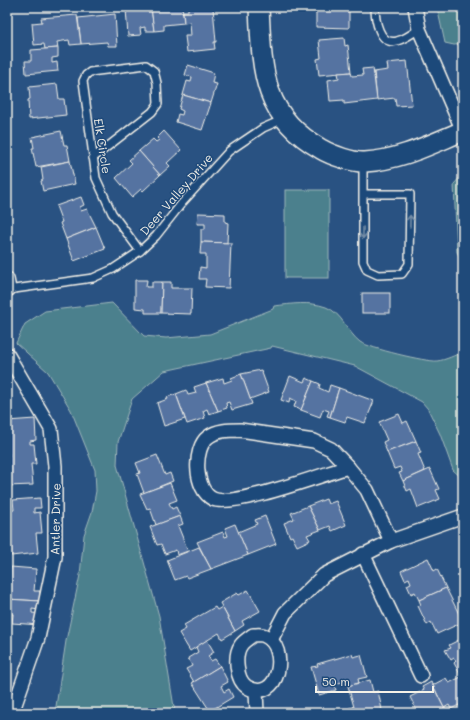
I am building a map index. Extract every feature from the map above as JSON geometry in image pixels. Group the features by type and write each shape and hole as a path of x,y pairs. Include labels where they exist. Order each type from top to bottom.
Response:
{"street":[{"path":"260,7 262,60 266,81 279,110 292,128 306,141 332,155 363,163 411,153 463,131 419,29 415,7"},
{"name":"Antler Drive","path":"7,354 51,429 55,466 55,557 38,638 12,713"},
{"path":"348,466 269,492 226,500 213,499 204,491 198,477 197,466 199,449 207,437 220,431 240,430 314,440 332,449 348,466 367,490 391,541"},
{"path":"271,640 285,613 324,575 391,541 463,516"},
{"path":"363,554 421,676"},
{"path":"253,635 264,635 271,640 276,648 279,662 278,672 270,686 260,691 256,691 245,685 241,679 238,673 237,658 241,645 253,635"},
{"path":"256,691 256,713"}],"lane":[{"path":"375,7 375,19 382,36 388,41 396,42 408,37 419,29"},
{"name":"Elk Circle","path":"93,158 152,112 158,104 157,83 154,71 146,65 90,72 86,75 83,81 93,158 96,178 112,213 140,251"},
{"name":"Deer Valley Drive","path":"8,286 93,278 113,269 140,251 156,236 182,203 229,152 264,128 277,122 279,110"},
{"path":"363,163 363,194 363,261 367,270 378,276 402,274 409,264 410,194 363,194"}],"green space":[{"path":"437,7 463,7 463,44 454,45 445,43"},
{"path":"463,174 463,263 457,252 454,184"},
{"path":"285,190 329,190 329,278 285,278"},
{"path":"112,303 144,336 166,338 210,334 273,309 274,306 313,304 332,310 355,338 365,345 374,348 431,361 444,360 463,352 463,479 453,470 440,434 428,409 422,402 355,366 272,346 271,348 164,371 132,399 118,442 117,465 159,616 175,713 55,713 66,641 80,575 84,535 92,512 96,491 95,470 71,410 48,372 16,343 25,324 45,311"}],"building":[{"path":"135,7 151,7 154,31 145,31 145,27 140,28 141,35 128,36 126,9"},
{"path":"151,7 182,7 184,23 164,25 164,30 154,31"},
{"path":"188,7 213,8 216,42 214,42 215,49 187,52 185,36 191,36 190,22 184,23 183,11 188,11"},
{"path":"316,7 349,7 349,28 316,27"},
{"path":"115,14 117,46 108,46 107,42 81,44 78,18"},
{"path":"77,15 81,44 70,45 69,40 57,42 58,48 45,49 44,44 34,45 32,23 42,22 41,18"},
{"path":"344,38 345,46 348,45 351,72 319,75 317,59 321,58 319,40"},
{"path":"58,48 58,57 52,58 52,63 57,62 58,71 26,74 25,61 31,61 31,50"},
{"path":"407,61 412,105 396,106 395,98 377,100 374,72 388,70 387,63"},
{"path":"188,65 214,73 212,83 217,84 211,103 183,95 187,81 191,82 192,77 185,75"},
{"path":"373,68 377,100 344,104 344,100 330,101 328,80 339,78 338,73 351,72 352,76 363,75 362,69"},
{"path":"57,84 59,99 64,99 66,115 29,119 29,87"},
{"path":"183,95 211,103 202,130 176,122 178,114 182,115 183,111 179,109"},
{"path":"61,131 64,145 67,145 70,161 36,167 32,148 34,148 32,137"},
{"path":"164,131 181,150 167,163 170,166 160,175 139,151 153,139 156,142 159,140 157,138"},
{"path":"139,151 160,175 143,191 141,189 132,197 116,178 132,163 129,160"},
{"path":"70,161 75,184 43,191 41,167"},
{"path":"81,197 84,205 80,207 81,211 87,209 96,227 66,239 56,206"},
{"path":"198,213 225,214 225,222 228,223 227,243 201,242 201,229 205,229 205,224 197,224"},
{"path":"96,227 105,249 74,261 66,239"},
{"path":"201,242 231,243 229,288 205,287 206,279 199,279 200,267 206,268 206,254 200,254"},
{"path":"135,280 147,280 146,287 152,287 152,282 162,282 161,313 145,313 145,309 135,308"},
{"path":"162,282 171,282 171,288 192,288 191,314 161,313"},
{"path":"362,293 390,293 390,313 362,313"},
{"path":"261,370 269,392 250,399 241,374"},
{"path":"241,374 252,404 232,410 229,402 226,403 227,408 218,411 206,383 223,378 224,383"},
{"path":"290,376 304,382 306,378 313,381 301,410 294,407 296,401 290,398 289,403 281,400"},
{"path":"313,381 320,384 319,388 328,392 330,385 339,388 330,417 327,416 329,411 323,409 320,417 301,410"},
{"path":"206,383 218,411 209,414 207,409 203,411 205,418 187,424 176,394 186,390 188,395 196,393 194,387"},
{"path":"339,388 374,401 365,423 347,417 345,422 330,417"},
{"path":"176,394 185,419 164,426 157,403"},
{"path":"399,414 403,423 407,421 416,441 387,452 383,442 387,440 379,422"},
{"path":"35,419 36,440 30,441 30,444 34,444 36,464 31,464 33,485 7,486 7,456 9,456 7,421"},
{"path":"416,441 421,453 418,454 425,471 403,481 399,473 402,472 400,467 394,469 387,452"},
{"path":"157,455 165,475 170,473 173,481 144,493 137,474 140,473 136,463"},
{"path":"430,469 439,489 436,490 440,499 418,508 411,489 407,491 403,481"},
{"path":"170,483 177,500 169,503 172,509 176,507 180,516 156,525 150,508 147,509 140,494"},
{"path":"40,498 41,508 34,508 34,513 40,512 42,533 36,533 38,553 11,556 7,511 14,510 13,500"},
{"path":"326,499 328,504 336,501 346,525 332,531 330,526 320,530 308,506"},
{"path":"308,506 320,530 307,535 310,540 297,546 292,536 290,537 284,523 294,519 291,513"},
{"path":"180,516 183,524 178,526 188,551 177,555 176,550 165,554 161,544 157,545 150,527"},
{"path":"265,516 276,544 248,555 238,532 257,524 255,520"},
{"path":"235,524 248,555 211,569 197,542 223,532 225,537 228,536 225,528"},
{"path":"199,547 211,569 187,578 186,576 175,580 167,560"},
{"path":"428,558 434,571 437,569 446,588 419,600 415,592 411,594 407,585 411,583 409,578 405,580 401,571"},
{"path":"11,567 36,569 34,591 40,591 40,601 7,599"},
{"path":"446,588 463,622 437,634 431,622 427,625 418,606 421,605 419,600"},
{"path":"248,590 260,611 242,621 244,625 235,631 220,603 237,593 239,595"},
{"path":"7,599 40,601 39,610 32,609 32,613 41,614 40,625 12,623 13,614 7,614"},
{"path":"215,607 217,610 222,607 235,631 222,639 219,633 190,651 179,633 186,629 184,625"},
{"path":"463,638 463,670 459,672 454,663 456,661 454,658 451,660 445,650 451,648 449,645"},
{"path":"207,640 214,652 208,656 211,661 215,659 220,666 194,682 186,669 192,666 188,658 198,652 196,647"},
{"path":"352,654 353,657 361,655 367,677 358,679 359,683 348,686 347,681 334,684 336,690 319,695 311,667"},
{"path":"220,666 228,682 221,686 224,692 229,689 233,697 210,711 192,683"},
{"path":"463,670 463,703 451,709 449,705 444,708 433,685 446,678 449,683 461,677 459,672"},
{"path":"370,680 373,692 378,691 382,710 371,713 350,713 349,708 354,707 348,686"},
{"path":"431,682 446,713 418,713 410,697 424,690 422,687"}]}
